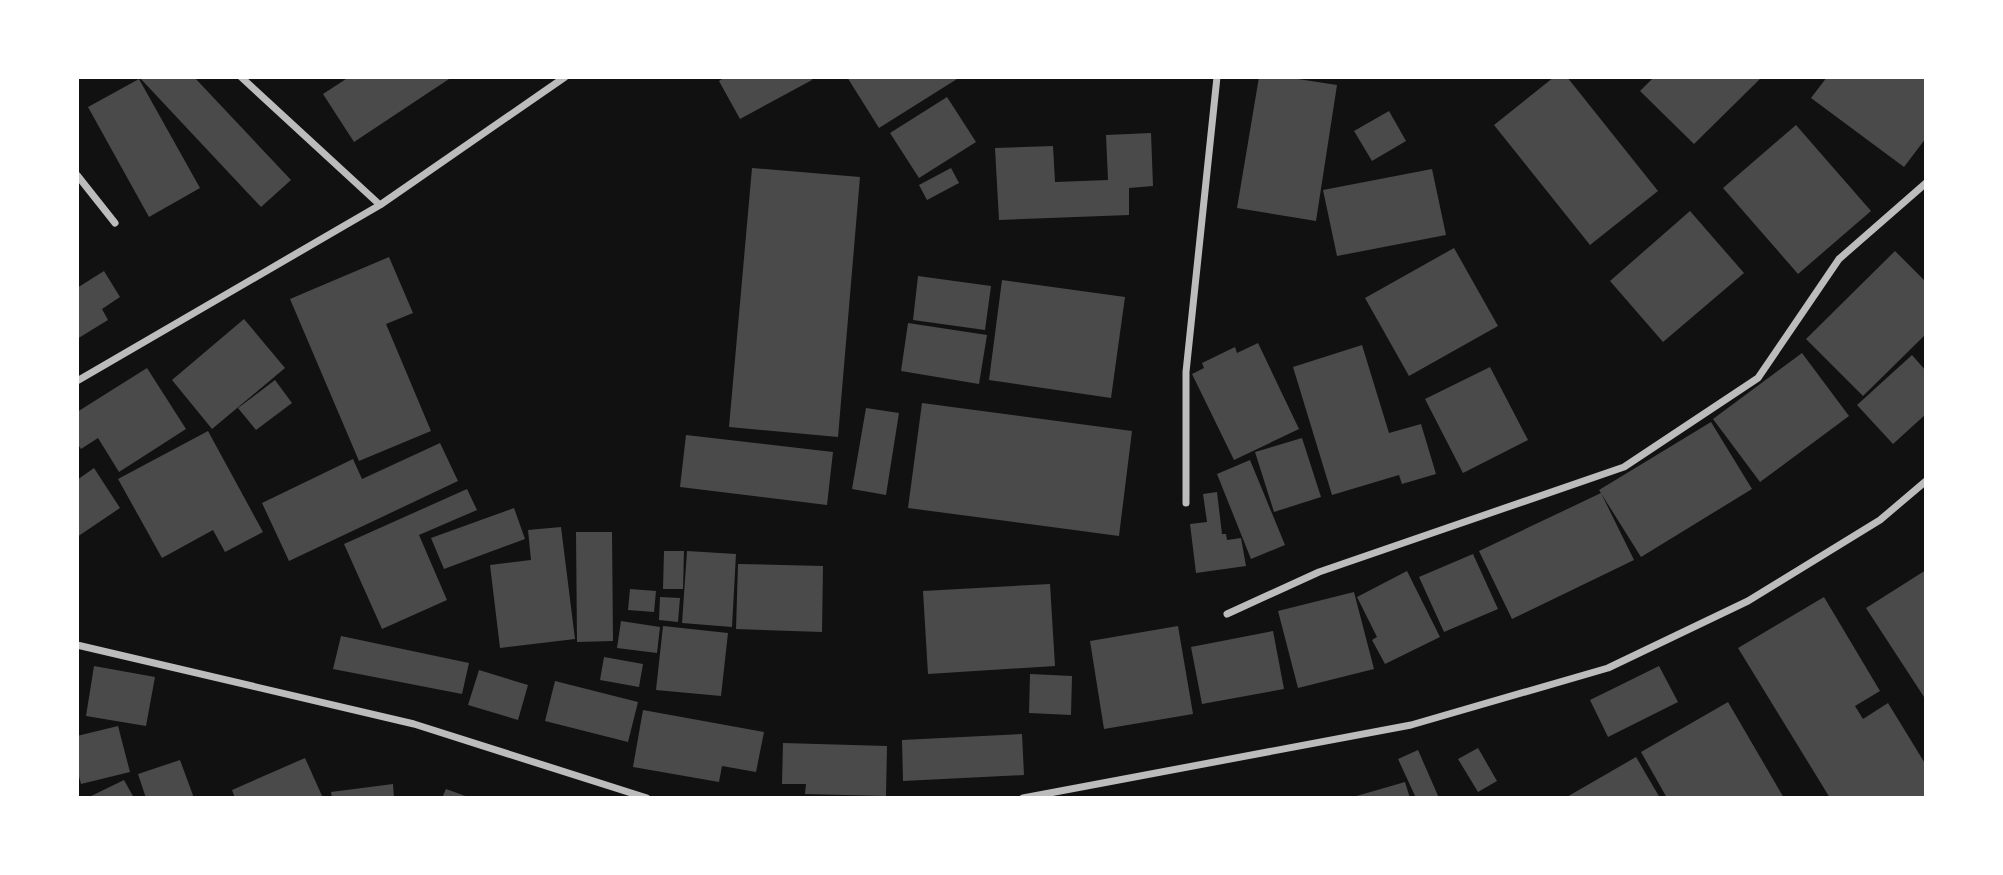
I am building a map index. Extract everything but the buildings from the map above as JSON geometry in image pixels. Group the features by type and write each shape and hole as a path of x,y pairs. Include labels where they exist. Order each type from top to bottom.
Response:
{"street":[{"path":"241,77 380,205"},
{"path":"77,381 380,205 565,77"},
{"path":"1186,503 1186,372 1217,77"},
{"path":"77,175 115,223"},
{"path":"1227,614 1320,572 1624,467 1758,378 1839,259 1926,183"},
{"path":"1023,798 1411,725 1608,668 1748,601 1881,520 1926,481"},
{"path":"77,645 414,724 647,798"}]}
